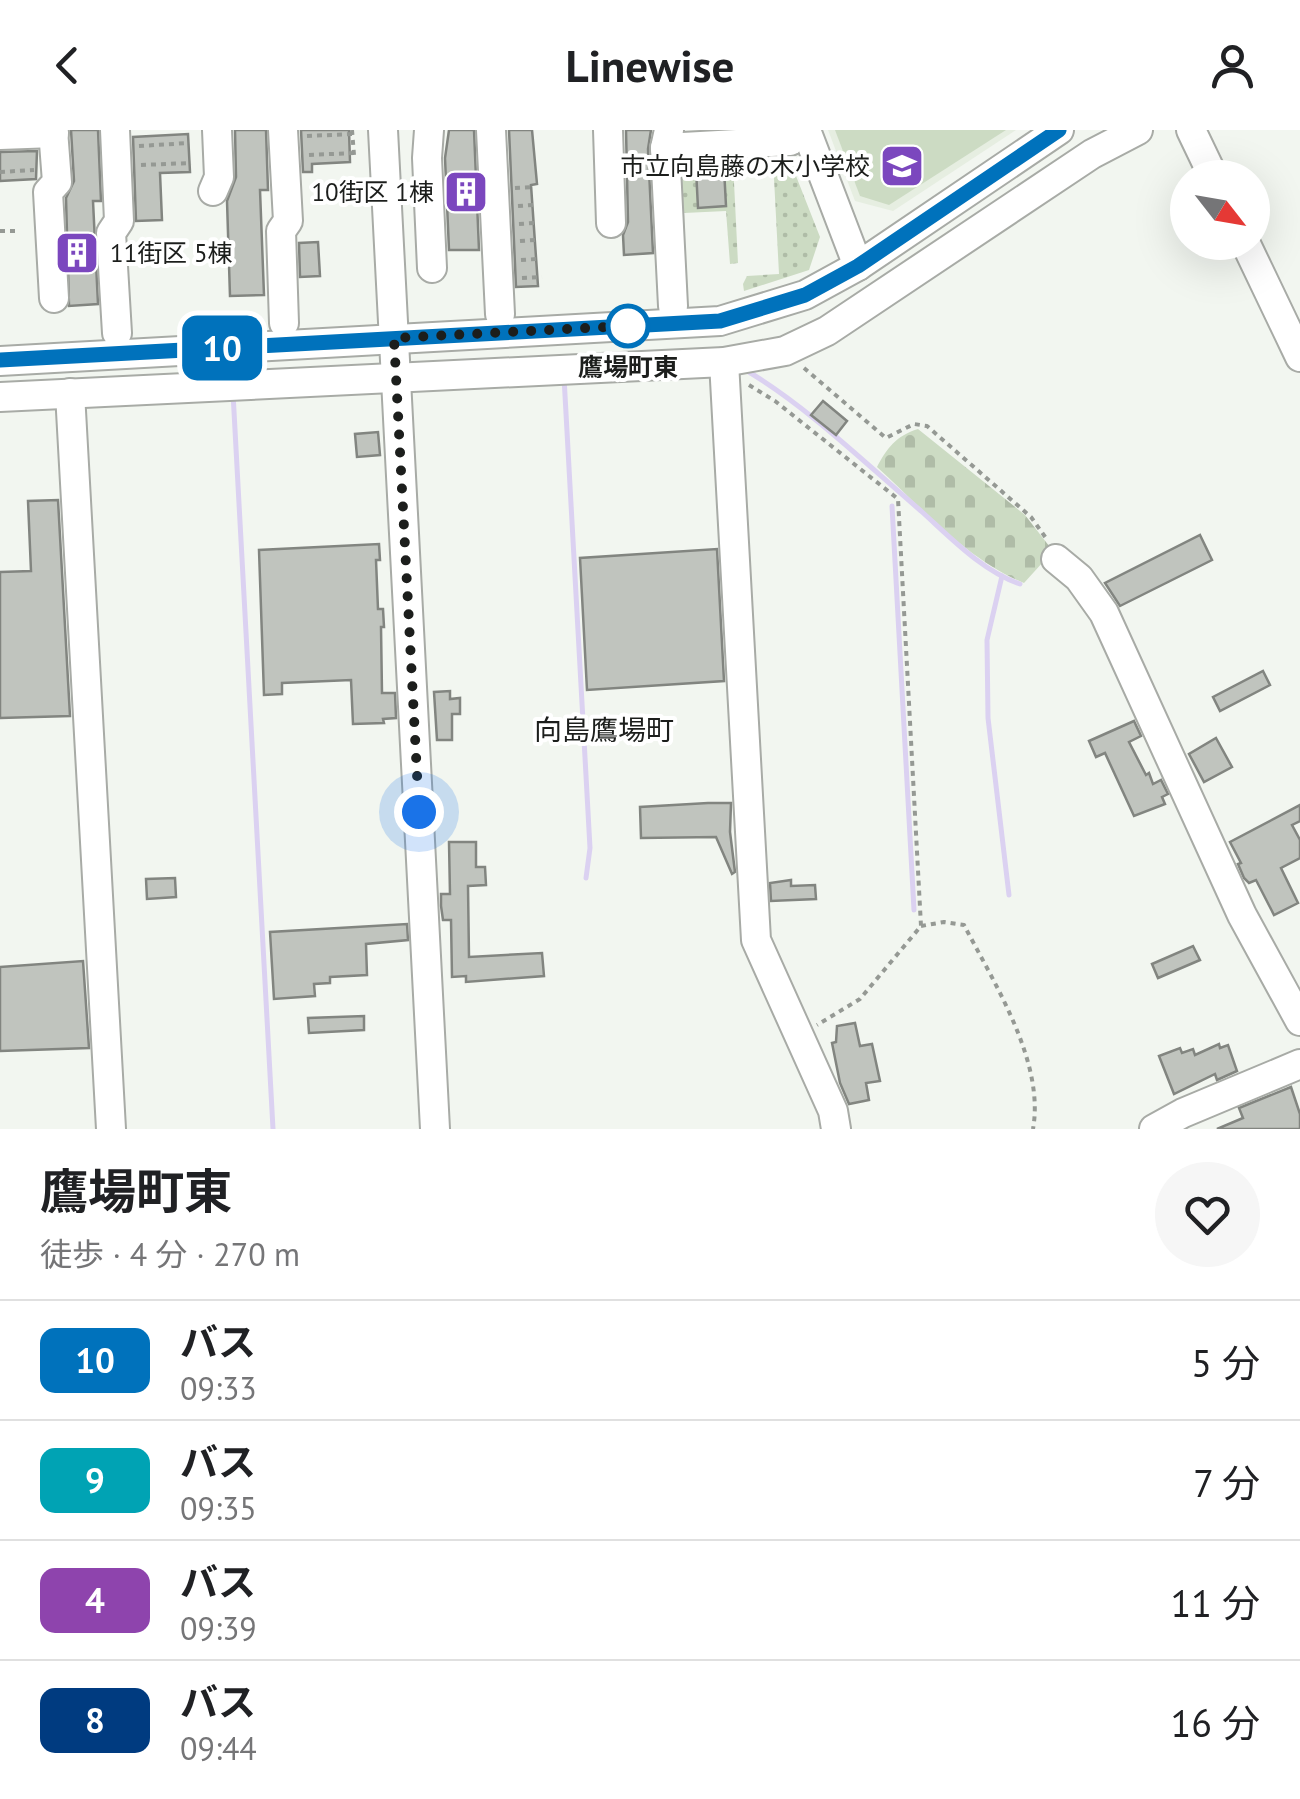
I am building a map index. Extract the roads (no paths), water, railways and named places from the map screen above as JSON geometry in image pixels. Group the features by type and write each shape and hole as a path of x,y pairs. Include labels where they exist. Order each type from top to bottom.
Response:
{"street":[{"path":"214,191 219,177 217,130"},
{"path":"383,130 436,1129"},
{"path":"429,130 426,158 432,268"},
{"path":"491,130 500,314"},
{"path":"608,130 611,223"},
{"path":"0,397 233,385 720,321 805,295 858,266 1059,130"},
{"path":"0,360 395,361 563,370 725,367 785,351 828,330 1092,154 1138,130"},
{"path":"1191,130 1205,160"},
{"path":"0,135 54,131 56,182 48,192 54,298"},
{"path":"673,306 667,139 798,135 858,266"},
{"path":"284,141 288,221 280,231 284,323"},
{"path":"116,148 119,221 111,233 118,332"},
{"path":"1254,260 1300,357"},
{"path":"725,367 756,940 833,1110 836,1129"},
{"path":"70,393 111,1129"},
{"path":"1056,559 1080,578 1104,613 1242,915 1300,1021"},
{"path":"1154,1129 1300,1064"}],"waterway":[{"path":"744,369 813,418 968,553 1020,584"},
{"path":"564,377 590,848 586,878"},
{"path":"233,393 273,1129"},
{"path":"892,506 914,910"},
{"path":"1002,576 987,640 988,718 1009,895"}],"place":[{"name":"市立向島藤の木小学校","path":"902,166"},
{"name":"10街区 1棟","path":"466,192"},
{"name":"11街区 5棟","path":"77,253"},
{"name":"鷹場町東","path":"628,326"}],"district":[{"name":"向島鷹場町","path":"604,730"}]}
